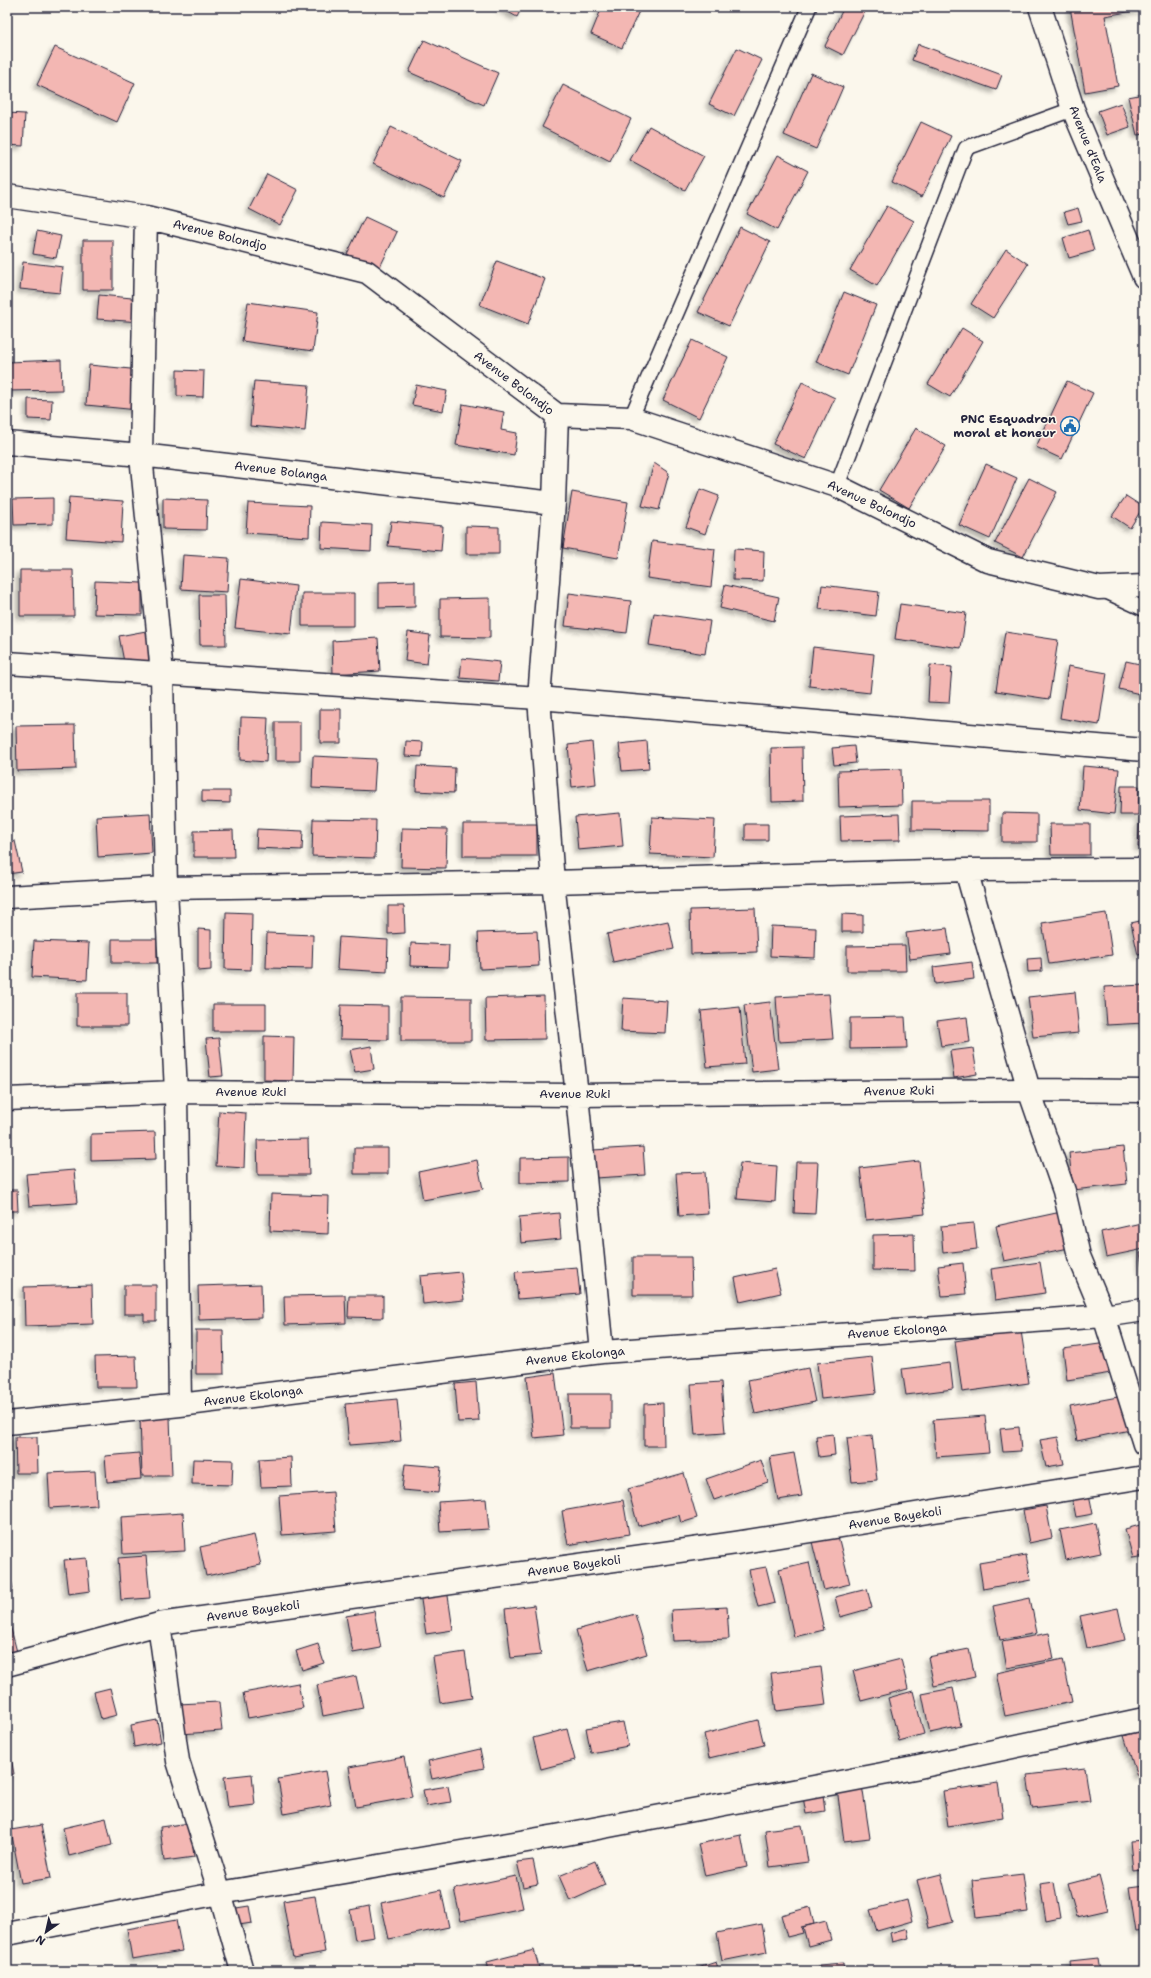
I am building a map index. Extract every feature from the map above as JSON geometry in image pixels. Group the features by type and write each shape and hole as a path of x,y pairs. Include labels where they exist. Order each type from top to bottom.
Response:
{"street":[{"name":"Avenue d'Eala","path":"1040,7 1072,109 1144,277"},
{"name":"Avenue Bolondjo","path":"7,196 146,217 367,272 557,415 631,418 837,486 988,561 1099,588 1144,586"},
{"path":"146,217 141,455 162,673 166,888 176,1092 180,1405"},
{"path":"557,415 554,503 539,698 553,882 577,1095 602,1352"},
{"name":"Avenue Bolanga","path":"7,443 141,455 554,503"},
{"path":"7,663 539,698 1144,750"},
{"path":"7,897 166,888 553,882 966,870 1144,869"},
{"path":"966,870 1029,1090 1064,1191 1079,1256 1104,1316 1144,1444"},
{"name":"Avenue Ruki","path":"7,1099 176,1092 577,1095 1029,1090 1144,1091"},
{"name":"Avenue Ekolonga","path":"7,1423 180,1405 602,1352 1104,1316 1144,1310"},
{"name":"Avenue Bayekoli","path":"7,1665 159,1624 729,1544 1144,1478"},
{"path":"159,1624 178,1761 220,1893 242,1971"},
{"path":"7,1934 220,1893 556,1836 914,1768 1144,1719"}],"lane":[{"path":"631,418 809,7"},
{"path":"837,486 966,148 1072,109"},
{"path":"1099,588 1144,609"}],"building":[{"path":"499,7 522,7 517,17"},
{"path":"602,7 635,7 640,9 622,48 591,34"},
{"path":"844,7 867,7 843,55 825,46"},
{"path":"1070,7 1144,7 1144,9 1105,16 1118,86 1085,92"},
{"path":"424,40 498,73 484,105 409,72"},
{"path":"918,44 1002,75 996,90 912,60"},
{"path":"55,47 135,83 117,122 37,85"},
{"path":"737,48 762,60 734,116 709,104"},
{"path":"811,73 843,87 816,149 784,135"},
{"path":"563,85 631,119 610,162 542,127"},
{"path":"1144,94 1144,134 1137,135 1128,97"},
{"path":"1121,103 1130,127 1107,135 1098,111"},
{"path":"7,113 25,114 23,146 7,145"},
{"path":"921,122 951,136 922,197 892,182"},
{"path":"649,126 704,156 685,190 630,160"},
{"path":"391,127 462,161 444,198 373,164"},
{"path":"778,155 808,171 777,230 747,214"},
{"path":"267,174 298,190 280,225 249,209"},
{"path":"887,206 914,221 877,286 850,270"},
{"path":"1078,208 1082,221 1068,224 1064,212"},
{"path":"365,217 397,232 379,269 347,254"},
{"path":"740,227 770,242 729,326 698,312"},
{"path":"1088,230 1094,251 1069,258 1063,238"},
{"path":"37,231 61,236 56,258 33,254"},
{"path":"83,240 113,240 113,290 83,290"},
{"path":"1006,249 1028,264 993,318 971,304"},
{"path":"497,261 545,279 528,324 480,305"},
{"path":"23,262 63,267 60,293 20,289"},
{"path":"844,292 876,305 848,375 816,362"},
{"path":"99,295 143,299 141,322 97,319"},
{"path":"248,302 318,312 313,351 242,341"},
{"path":"962,328 983,341 950,397 928,384"},
{"path":"692,340 728,357 699,418 663,400"},
{"path":"61,360 62,390 7,391 7,362"},
{"path":"89,365 141,370 138,410 86,405"},
{"path":"177,370 204,371 203,397 177,396"},
{"path":"254,381 309,385 305,431 250,426"},
{"path":"1067,381 1093,393 1062,459 1036,447"},
{"path":"802,382 835,398 806,459 773,444"},
{"path":"416,385 447,391 443,411 412,405"},
{"path":"28,399 52,400 51,420 28,419"},
{"path":"463,404 504,412 501,430 517,433 514,455 456,445"},
{"path":"916,428 946,446 909,508 879,490"},
{"path":"654,463 669,473 659,510 642,506"},
{"path":"986,464 1017,478 990,539 959,525"},
{"path":"1029,478 1057,492 1023,557 995,543"},
{"path":"700,489 719,496 705,534 686,527"},
{"path":"572,492 628,502 618,558 563,548"},
{"path":"1126,496 1143,507 1130,528 1112,516"},
{"path":"69,497 123,501 121,542 66,538"},
{"path":"53,498 53,524 14,525 13,499"},
{"path":"163,498 207,500 206,530 163,529"},
{"path":"248,503 310,506 309,537 246,533"},
{"path":"391,521 443,526 441,551 388,546"},
{"path":"322,522 372,525 371,551 321,548"},
{"path":"466,526 499,527 499,554 466,554"},
{"path":"652,541 715,549 711,587 647,578"},
{"path":"734,549 764,551 763,581 733,580"},
{"path":"183,555 229,558 227,592 181,589"},
{"path":"20,570 73,570 74,616 20,616"},
{"path":"241,579 296,586 291,634 235,628"},
{"path":"95,581 142,583 142,615 94,614"},
{"path":"415,581 415,607 379,608 379,582"},
{"path":"725,585 779,597 774,621 720,608"},
{"path":"822,585 879,592 876,616 819,609"},
{"path":"302,593 354,593 354,626 302,626"},
{"path":"569,593 631,601 627,633 565,626"},
{"path":"199,595 225,595 226,645 200,645"},
{"path":"490,598 490,638 440,637 440,599"},
{"path":"900,604 966,613 961,648 895,639"},
{"path":"654,613 710,621 705,654 649,645"},
{"path":"146,631 152,662 125,667 119,636"},
{"path":"408,632 430,635 427,664 405,661"},
{"path":"1005,632 1058,640 1049,699 996,691"},
{"path":"378,638 380,671 333,674 332,641"},
{"path":"813,647 874,654 870,693 809,686"},
{"path":"462,658 500,662 498,681 460,678"},
{"path":"1126,661 1144,665 1144,695 1119,689"},
{"path":"930,665 952,667 949,703 928,702"},
{"path":"1068,666 1107,673 1099,725 1060,718"},
{"path":"320,709 341,709 341,743 320,743"},
{"path":"241,717 268,718 266,762 240,760"},
{"path":"275,722 300,722 300,761 275,761"},
{"path":"75,725 76,769 17,771 16,726"},
{"path":"406,741 423,742 422,757 405,756"},
{"path":"647,741 649,769 622,771 619,744"},
{"path":"592,742 596,784 572,787 568,745"},
{"path":"854,746 856,763 834,765 832,748"},
{"path":"802,747 803,801 772,802 771,748"},
{"path":"313,756 376,759 374,791 312,788"},
{"path":"417,766 455,768 454,793 416,791"},
{"path":"1083,766 1119,769 1114,814 1080,810"},
{"path":"901,769 902,805 839,807 838,771"},
{"path":"1121,786 1139,786 1138,815 1120,815"},
{"path":"202,791 230,791 230,803 202,802"},
{"path":"912,801 989,801 989,831 912,830"},
{"path":"150,813 152,853 98,857 96,816"},
{"path":"620,813 623,846 578,850 575,817"},
{"path":"1002,813 1037,814 1037,842 1002,842"},
{"path":"899,814 900,840 841,841 840,816"},
{"path":"1140,814 1144,814 1144,848 1138,847"},
{"path":"652,817 715,820 713,857 650,854"},
{"path":"313,819 376,820 375,858 312,856"},
{"path":"463,824 537,824 537,856 463,856"},
{"path":"745,824 768,824 768,840 745,840"},
{"path":"1050,824 1090,824 1090,855 1051,855"},
{"path":"402,828 447,829 446,868 401,867"},
{"path":"257,829 303,831 302,850 256,848"},
{"path":"233,830 234,857 194,857 194,831"},
{"path":"15,841 22,872 7,874 7,843"},
{"path":"388,906 404,906 405,933 388,934"},
{"path":"755,908 757,952 691,954 690,910"},
{"path":"226,912 252,913 251,970 225,969"},
{"path":"1106,913 1112,955 1049,964 1042,923"},
{"path":"842,914 863,915 863,932 842,932"},
{"path":"1144,920 1144,954 1138,955 1131,923"},
{"path":"668,921 674,949 613,962 607,934"},
{"path":"771,926 816,928 815,958 770,956"},
{"path":"947,928 951,954 910,959 906,933"},
{"path":"198,929 211,930 211,970 198,971"},
{"path":"537,931 539,966 480,969 478,933"},
{"path":"267,933 313,935 312,969 266,968"},
{"path":"339,937 388,940 387,972 337,969"},
{"path":"112,939 157,939 157,963 112,963"},
{"path":"34,941 89,943 87,980 32,977"},
{"path":"411,943 449,945 448,967 410,966"},
{"path":"905,945 906,971 847,971 847,946"},
{"path":"1041,958 1042,971 1028,972 1027,959"},
{"path":"972,962 974,979 935,984 933,967"},
{"path":"1144,985 1144,1023 1107,1025 1104,987"},
{"path":"1075,992 1079,1033 1033,1037 1028,997"},
{"path":"77,993 127,993 127,1026 77,1026"},
{"path":"829,994 833,1039 779,1042 776,997"},
{"path":"544,996 545,1039 486,1040 485,998"},
{"path":"401,997 471,998 471,1041 401,1041"},
{"path":"623,998 667,1001 665,1033 621,1031"},
{"path":"770,1002 778,1069 752,1072 744,1005"},
{"path":"213,1004 266,1004 266,1031 213,1031"},
{"path":"341,1005 388,1006 388,1040 340,1039"},
{"path":"740,1007 745,1064 707,1067 701,1011"},
{"path":"905,1017 907,1048 850,1049 850,1018"},
{"path":"967,1017 970,1042 941,1046 937,1021"},
{"path":"264,1036 294,1037 293,1081 264,1080"},
{"path":"219,1038 223,1076 210,1077 206,1039"},
{"path":"371,1046 374,1069 355,1072 350,1050"},
{"path":"973,1048 977,1074 954,1078 950,1051"},
{"path":"219,1111 246,1113 244,1168 216,1166"},
{"path":"155,1132 156,1159 91,1161 91,1134"},
{"path":"308,1139 309,1175 258,1175 257,1140"},
{"path":"643,1147 645,1175 595,1178 593,1150"},
{"path":"1123,1147 1127,1184 1073,1190 1069,1153"},
{"path":"354,1148 388,1148 388,1174 354,1174"},
{"path":"569,1157 569,1182 520,1183 520,1158"},
{"path":"477,1160 483,1189 423,1200 418,1172"},
{"path":"919,1161 925,1214 866,1220 860,1168"},
{"path":"796,1162 818,1162 815,1214 794,1213"},
{"path":"740,1163 777,1166 775,1202 737,1199"},
{"path":"74,1170 77,1203 29,1206 26,1174"},
{"path":"705,1172 708,1214 679,1216 676,1173"},
{"path":"7,1190 17,1190 18,1211 7,1211"},
{"path":"271,1194 329,1196 328,1234 270,1231"},
{"path":"1061,1212 1069,1248 1004,1261 996,1226"},
{"path":"559,1213 561,1239 521,1243 519,1217"},
{"path":"974,1223 977,1249 943,1253 941,1226"},
{"path":"1141,1223 1144,1249 1106,1257 1101,1232"},
{"path":"914,1234 915,1271 873,1270 873,1235"},
{"path":"1144,1252 1144,1276 1140,1253"},
{"path":"633,1257 691,1257 692,1295 633,1295"},
{"path":"1040,1262 1045,1293 995,1300 991,1269"},
{"path":"963,1263 966,1294 942,1296 938,1266"},
{"path":"577,1267 580,1294 518,1299 515,1272"},
{"path":"775,1269 781,1293 740,1302 735,1278"},
{"path":"461,1272 464,1300 423,1304 420,1276"},
{"path":"261,1284 262,1318 199,1320 198,1286"},
{"path":"92,1285 93,1324 25,1326 24,1287"},
{"path":"124,1285 156,1285 156,1321 144,1321 144,1314 124,1314"},
{"path":"345,1295 346,1323 285,1325 284,1296"},
{"path":"349,1296 383,1296 383,1318 348,1317"},
{"path":"196,1330 223,1330 224,1374 196,1374"},
{"path":"1021,1331 1029,1383 962,1392 955,1341"},
{"path":"1107,1343 1111,1373 1067,1380 1063,1349"},
{"path":"136,1356 137,1387 96,1387 95,1357"},
{"path":"872,1357 876,1393 821,1399 817,1363"},
{"path":"950,1363 953,1389 906,1395 902,1369"},
{"path":"808,1368 815,1402 755,1414 748,1380"},
{"path":"555,1373 563,1435 534,1438 527,1377"},
{"path":"476,1382 479,1421 458,1422 455,1384"},
{"path":"721,1382 725,1433 695,1435 691,1384"},
{"path":"569,1394 611,1394 611,1428 570,1428"},
{"path":"1123,1396 1130,1430 1077,1441 1070,1406"},
{"path":"397,1399 401,1441 349,1445 345,1404"},
{"path":"663,1403 664,1446 644,1446 644,1404"},
{"path":"985,1416 989,1453 936,1457 933,1420"},
{"path":"170,1417 172,1476 142,1476 140,1418"},
{"path":"1019,1427 1021,1451 1003,1452 1000,1429"},
{"path":"833,1434 835,1455 819,1457 816,1436"},
{"path":"872,1435 877,1480 852,1482 847,1438"},
{"path":"15,1437 37,1437 38,1473 16,1473"},
{"path":"1058,1437 1064,1464 1046,1467 1040,1440"},
{"path":"139,1453 141,1479 107,1482 105,1456"},
{"path":"794,1453 802,1496 778,1500 770,1457"},
{"path":"291,1457 292,1486 261,1487 259,1459"},
{"path":"193,1459 233,1460 232,1485 192,1484"},
{"path":"761,1460 768,1482 714,1500 706,1479"},
{"path":"405,1464 441,1467 438,1493 402,1490"},
{"path":"95,1471 97,1505 50,1508 48,1473"},
{"path":"684,1473 697,1518 681,1523 679,1515 638,1526 628,1489"},
{"path":"333,1492 336,1531 282,1535 279,1496"},
{"path":"1089,1494 1093,1514 1076,1517 1072,1497"},
{"path":"486,1499 489,1529 440,1532 438,1502"},
{"path":"623,1500 629,1534 568,1545 562,1511"},
{"path":"1046,1506 1052,1538 1029,1543 1023,1510"},
{"path":"183,1513 185,1551 123,1554 121,1517"},
{"path":"1095,1523 1101,1553 1066,1560 1060,1530"},
{"path":"1144,1524 1144,1556 1133,1558 1125,1529"},
{"path":"254,1535 261,1565 206,1576 200,1547"},
{"path":"838,1536 850,1584 824,1590 812,1542"},
{"path":"1026,1555 1031,1580 983,1589 979,1563"},
{"path":"146,1556 150,1598 121,1600 118,1558"},
{"path":"87,1558 90,1591 68,1594 64,1560"},
{"path":"7,1561 13,1589 7,1590"},
{"path":"809,1562 824,1630 794,1637 779,1569"},
{"path":"766,1567 775,1603 758,1607 749,1570"},
{"path":"447,1589 453,1630 426,1634 420,1593"},
{"path":"867,1589 872,1608 840,1617 835,1597"},
{"path":"1030,1598 1037,1633 1000,1640 993,1606"},
{"path":"534,1605 541,1655 511,1658 505,1609"},
{"path":"727,1607 729,1639 673,1641 671,1610"},
{"path":"1118,1608 1125,1640 1087,1648 1080,1616"},
{"path":"374,1611 381,1648 353,1653 346,1616"},
{"path":"7,1613 18,1656 7,1658"},
{"path":"635,1614 647,1654 588,1671 576,1630"},
{"path":"1049,1633 1054,1659 1007,1668 1002,1642"},
{"path":"318,1644 324,1663 302,1670 296,1651"},
{"path":"969,1649 975,1677 934,1686 928,1657"},
{"path":"465,1652 472,1698 440,1703 433,1657"},
{"path":"901,1659 908,1689 861,1701 853,1671"},
{"path":"1063,1659 1072,1702 1005,1716 996,1673"},
{"path":"821,1667 826,1705 776,1711 771,1673"},
{"path":"356,1676 363,1708 323,1716 317,1685"},
{"path":"298,1683 303,1708 248,1718 243,1693"},
{"path":"110,1688 117,1715 101,1719 94,1692"},
{"path":"953,1688 961,1726 930,1733 922,1694"},
{"path":"913,1691 924,1734 899,1741 888,1698"},
{"path":"219,1702 222,1731 181,1734 178,1704"},
{"path":"157,1720 161,1742 134,1747 131,1725"},
{"path":"758,1720 764,1745 709,1758 704,1734"},
{"path":"623,1722 628,1746 591,1753 586,1728"},
{"path":"567,1729 575,1760 541,1769 533,1738"},
{"path":"1144,1730 1144,1773 1137,1776 1124,1736"},
{"path":"480,1749 484,1768 432,1779 428,1761"},
{"path":"10,1752 14,1774 7,1775 7,1753"},
{"path":"404,1757 412,1797 356,1807 349,1767"},
{"path":"1085,1768 1090,1801 1032,1808 1027,1775"},
{"path":"325,1771 331,1805 284,1814 278,1779"},
{"path":"252,1774 255,1805 228,1808 224,1777"},
{"path":"998,1783 1003,1817 948,1826 943,1791"},
{"path":"862,1785 870,1838 844,1841 837,1788"},
{"path":"448,1786 451,1802 426,1806 423,1790"},
{"path":"822,1788 825,1811 806,1814 802,1791"},
{"path":"106,1818 112,1845 69,1856 63,1828"},
{"path":"190,1823 194,1857 164,1861 160,1827"},
{"path":"41,1825 51,1878 21,1883 11,1830"},
{"path":"802,1825 808,1862 770,1867 765,1830"},
{"path":"741,1835 747,1867 705,1876 698,1844"},
{"path":"1144,1840 1144,1870 1133,1871 1130,1841"},
{"path":"533,1860 538,1884 523,1887 517,1862"},
{"path":"595,1861 605,1885 570,1901 559,1876"},
{"path":"941,1874 953,1922 929,1928 917,1880"},
{"path":"1023,1874 1028,1912 976,1918 972,1880"},
{"path":"516,1876 523,1908 461,1921 454,1889"},
{"path":"1099,1876 1108,1910 1077,1917 1068,1884"},
{"path":"1054,1882 1060,1918 1046,1921 1040,1884"},
{"path":"1144,1885 1144,1931 1136,1932 1129,1887"},
{"path":"441,1890 449,1927 389,1939 381,1903"},
{"path":"315,1896 325,1952 293,1958 283,1901"},
{"path":"907,1900 912,1921 877,1931 870,1910"},
{"path":"249,1906 252,1923 232,1926 230,1909"},
{"path":"369,1906 374,1937 355,1940 350,1910"},
{"path":"810,1907 814,1924 801,1927 803,1933 787,1937 781,1915"},
{"path":"176,1920 182,1951 132,1959 127,1929"},
{"path":"826,1921 831,1940 808,1946 803,1927"},
{"path":"762,1924 767,1952 722,1961 717,1933"},
{"path":"907,1928 909,1938 892,1942 890,1933"},
{"path":"534,1950 540,1971 489,1971 487,1962"},
{"path":"1098,1958 1100,1971 1071,1971 1070,1961"},
{"path":"716,1962 719,1971 696,1971 695,1969"},
{"path":"843,1963 844,1971 820,1971 819,1965"},
{"path":"642,1965 643,1971 615,1971"}],"place":[{"name":"PNC Esquadron moral et honeur","path":"1070,426"}]}
